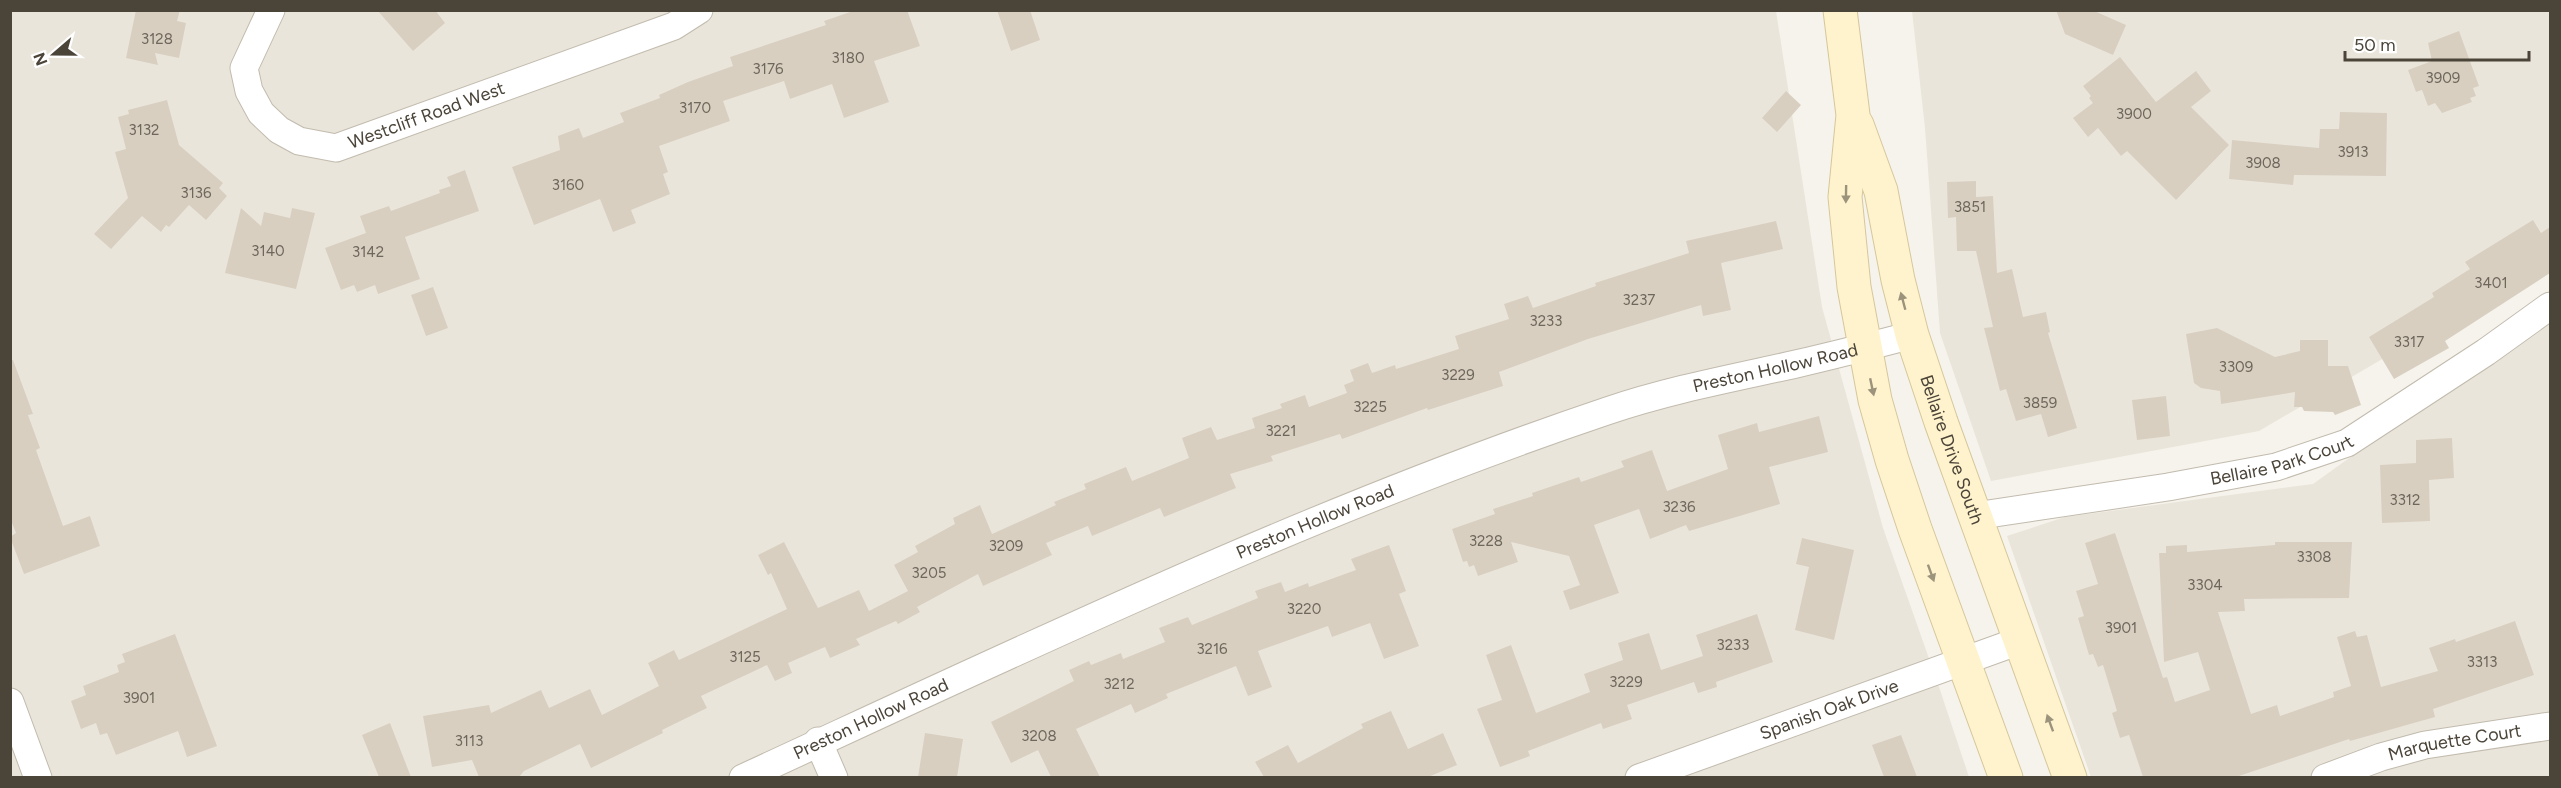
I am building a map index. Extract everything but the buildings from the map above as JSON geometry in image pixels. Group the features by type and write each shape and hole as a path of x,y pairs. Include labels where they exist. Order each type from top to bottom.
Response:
{"main road":[{"name":"Bellaire Drive South","path":"1840,10 1853,115 1845,197 1854,286 1864,348 1892,460 2006,777"},
{"name":"Bellaire Drive South","path":"1853,115 1881,191 1898,280 1912,335 2019,641 2070,777"}],"street":[{"name":"Westcliff Road West","path":"271,10 244,68 249,91 261,113 279,130 299,141 336,147 674,26 699,10"},
{"name":"Bellaire Park Court","path":"1975,516 2168,487 2276,467 2347,443 2486,352 2550,306"},
{"name":"Preston Hollow Road","path":"743,777 1082,622 1436,471 1610,410 1710,382 1912,335"},
{"name":"Spanish Oak Drive","path":"1639,777 2019,641"},
{"path":"10,702 38,777"},
{"name":"Marquette Court","path":"2325,777 2381,757 2425,745 2550,726"},
{"path":"818,741 834,777"}],"shaded area":[{"path":"10,11 1776,11 1822,307 1883,528 1969,777 11,777"},
{"path":"1912,11 2550,11 2550,242 2456,316 2259,431 1991,481 1940,333 1925,128"},
{"path":"2550,314 2550,777 2091,777 2007,536 2065,517 2313,484"}]}
